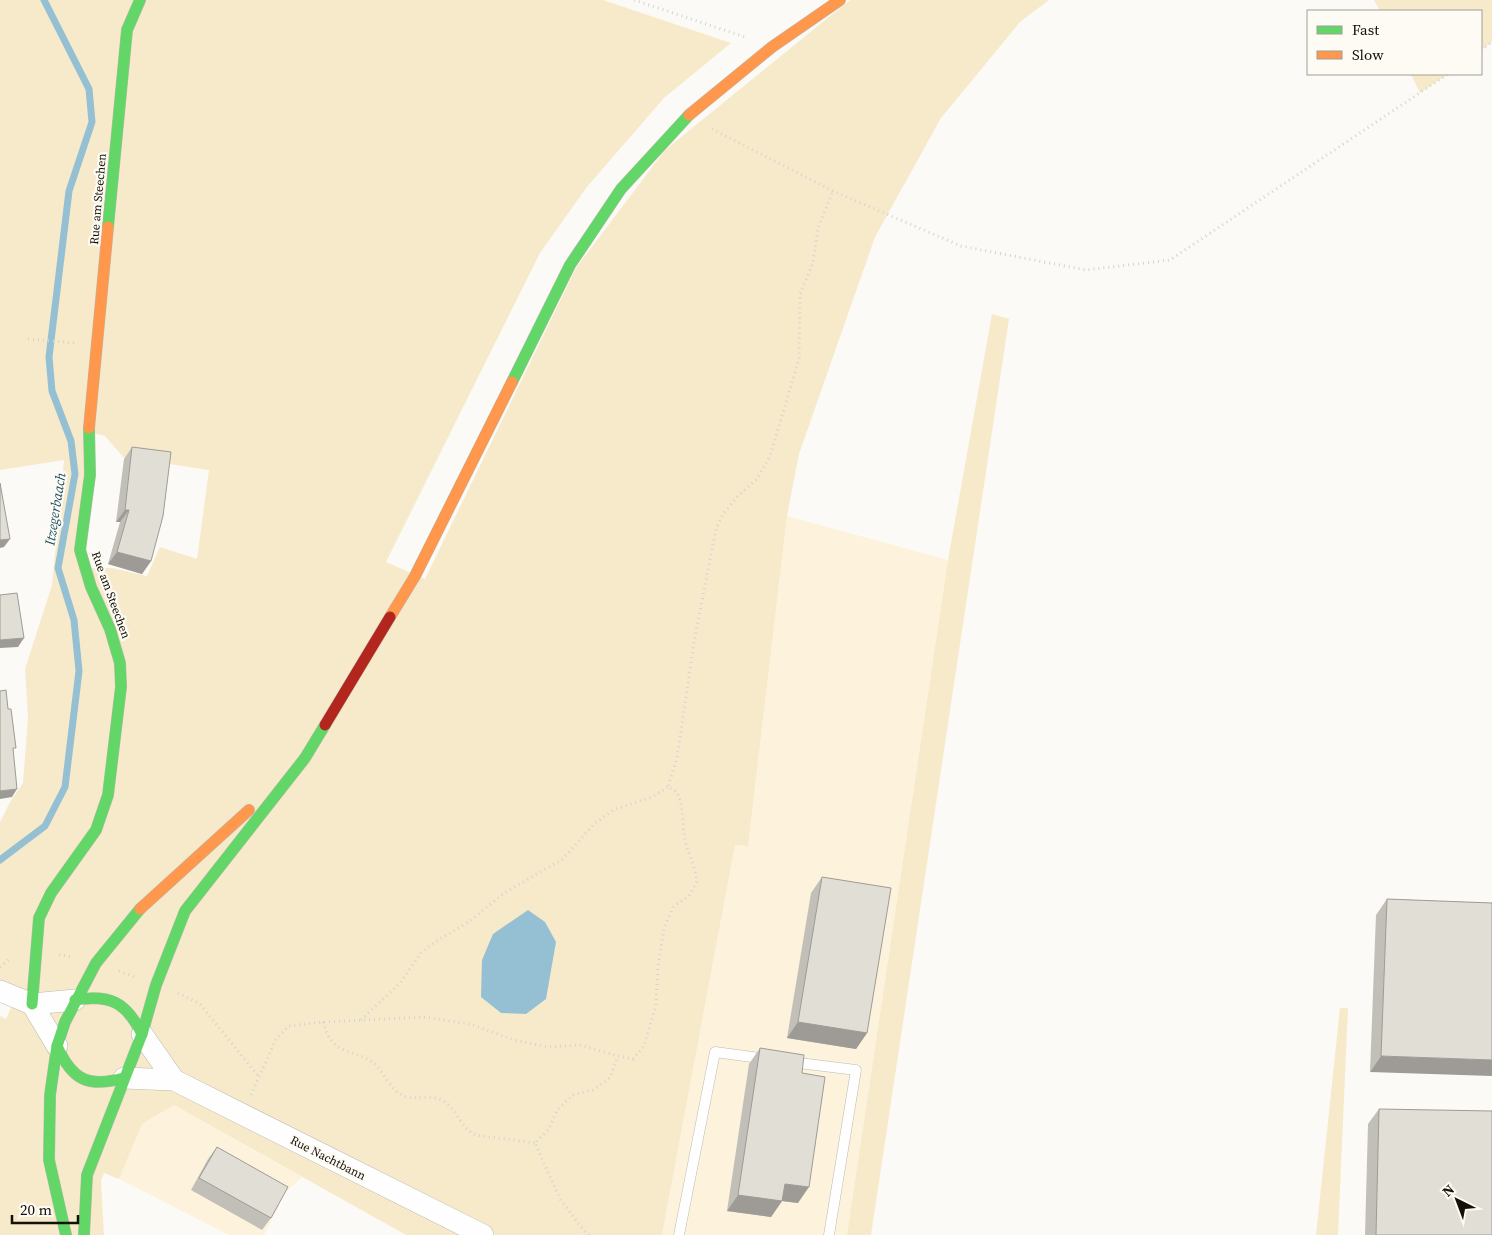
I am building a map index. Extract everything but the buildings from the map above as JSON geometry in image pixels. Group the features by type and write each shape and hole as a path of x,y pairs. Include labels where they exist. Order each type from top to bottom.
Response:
{"main road":[{"name":"Rue am Steechen","path":"32,1004 39,918 51,893 96,830 108,795 121,687 120,663 110,629 91,587 80,550 90,475 89,432 127,30 140,0"},
{"path":"84,1235 87,1175 142,1034 156,985 185,911 305,758 415,576 570,265 621,189 688,116 772,47 840,0"},
{"path":"66,1235 49,1160 50,1095 57,1046 75,1000 96,963 141,908 305,758"},
{"path":"75,1000 92,996 109,999 124,1006 135,1019 142,1034"},
{"path":"57,1046 63,1062 75,1075 90,1082 108,1084 124,1078"}],"street":[{"path":"0,991 32,1004 75,1000"},
{"path":"32,1004 57,1046"},
{"name":"Rue Nachtbann","path":"142,1034 174,1080"},
{"name":"Rue Nachtbann","path":"124,1078 174,1080 483,1235"}],"lane":[{"path":"679,1235 715,1052 856,1070 829,1235"}],"path":[{"path":"634,0 710,24 772,47"},
{"path":"688,116 833,191 961,246 1086,270 1170,260 1447,75"},
{"path":"360,1020 400,982 420,953 430,945 470,921 504,893 563,859 594,824 615,809 652,797 668,787 677,758 694,642 716,529 723,514 738,496 757,479 770,456 799,360 800,294 813,262 818,228 833,191"},
{"path":"28,339 78,344"},
{"path":"177,992 200,1004 260,1076 276,1039 289,1026 323,1022 425,1017 470,1024 522,1042 548,1047 580,1045 632,1059 644,1046 656,1005 658,967 664,928 674,906 689,896 697,881 685,841 681,803 677,792 668,787"},
{"path":"323,1022 331,1041 350,1053 372,1062 398,1092 407,1097 430,1096 443,1101 454,1109 467,1131 476,1135 535,1143"},
{"path":"535,1143 549,1129 557,1110 574,1094 593,1090 610,1078 618,1056"},
{"path":"535,1143 560,1199 589,1235"}],"shaded area":[{"path":"0,0 603,0 731,43 664,98 586,188 540,253 386,562 425,579 576,268 665,150 850,0 1049,0 1020,22 941,118 875,237 799,454 787,516 748,846 735,845 662,1235 406,1235 174,1105 142,1124 119,1179 104,1173 101,1181 104,1235 0,1235 0,1016 6,1019 15,998 0,991 0,822 10,802 23,783 28,718 25,669 52,585 64,460 0,470","holes":["89,432 105,436 123,457 209,470 197,559 160,547 147,576 112,568 86,568"]},
{"path":"1374,0 1492,0 1492,42 1482,49 1482,10 1379,10"},
{"path":"1411,75 1447,75 1420,93"},
{"path":"992,314 1009,319 871,1235 847,1235 948,560"},
{"path":"787,516 948,560 847,1235 662,1235 735,845 748,845"},
{"path":"1340,1008 1348,1008 1338,1235 1316,1235"},
{"path":"174,1105 302,1177 285,1193 264,1235 229,1235 119,1179 142,1124"}],"water":[{"path":"528,910 545,922 556,942 546,999 526,1014 501,1013 481,997 482,960 493,934"}],"waterway":[{"name":"Itzegerbaach","path":"0,860 45,826 65,787 79,671 74,620 58,568 75,474 71,441 52,391 49,357 69,191 92,122 89,89 44,0"}],"traffic: fast":[{"path":"108,227 127,30 140,0"},
{"path":"512,382 570,265 621,189 689,115"},
{"path":"32,1004 39,918 51,893 96,830 108,795 121,687 120,663 110,629 91,587 80,550 90,475 89,428"},
{"path":"84,1235 87,1175 142,1034 156,985 185,911 305,758 325,725"},
{"path":"66,1235 49,1160 50,1095 57,1046 65,1022 96,963 140,909"},
{"path":"75,1000 98,998 116,1003 130,1014 142,1034"},
{"path":"57,1046 69,1067 75,1074 83,1078 100,1082 124,1078"}],"traffic: slow":[{"path":"689,115 772,47 840,0"},
{"path":"89,428 108,227"},
{"path":"390,617 415,576 512,382"},
{"path":"140,909 249,810"}],"traffic: jam":[{"path":"325,725 390,617"}]}
